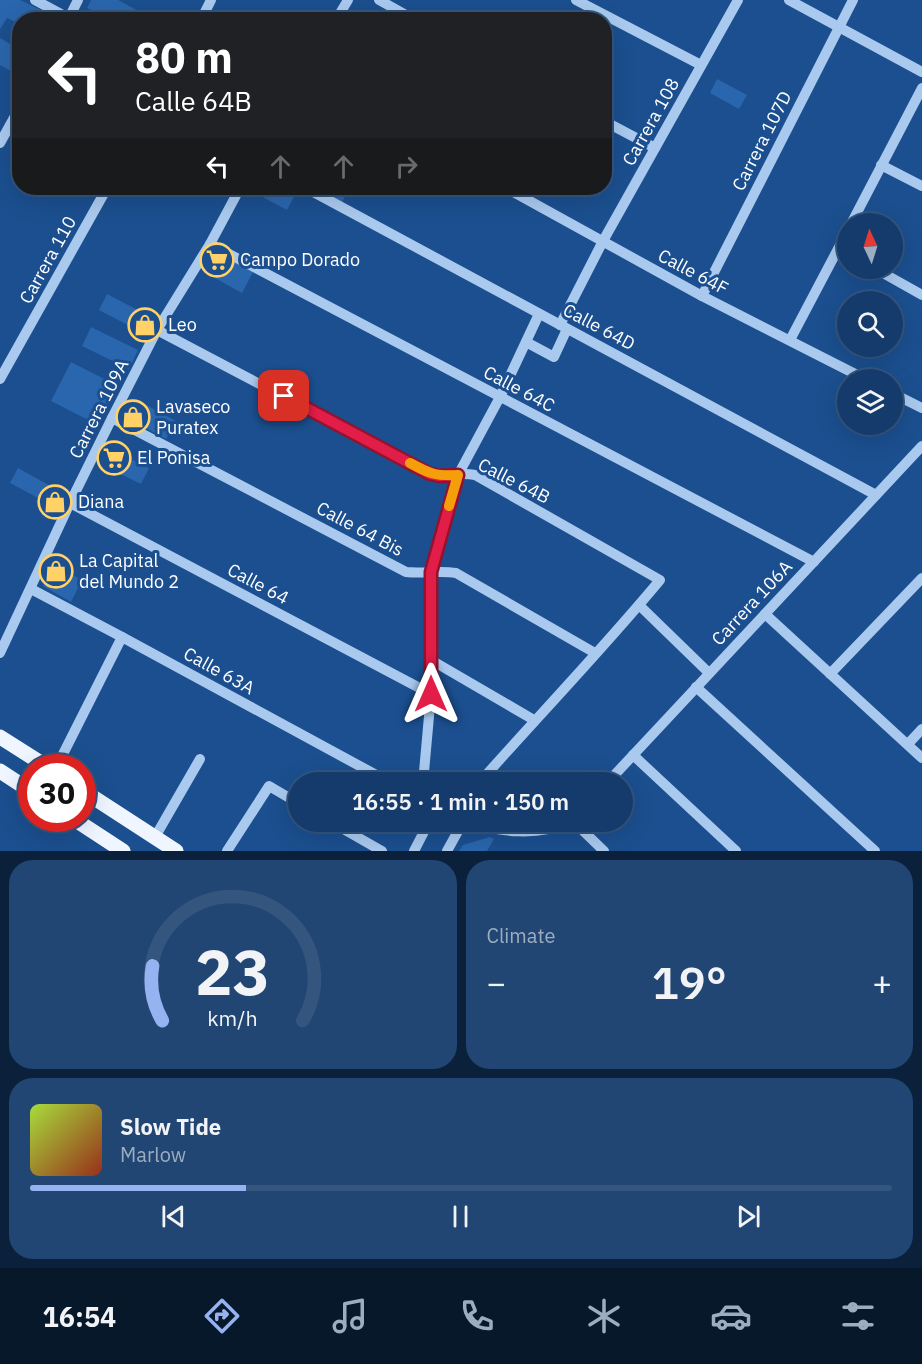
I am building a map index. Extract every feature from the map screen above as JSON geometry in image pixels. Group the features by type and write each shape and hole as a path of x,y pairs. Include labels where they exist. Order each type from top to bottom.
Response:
{"main road":[{"path":"0,737 27,754"},
{"path":"0,771 18,783"},
{"path":"96,799 176,851"},
{"path":"94,832 123,851"}],"street":[{"path":"35,0 57,12"},
{"path":"379,0 401,12"},
{"path":"576,0 599,12"},
{"name":"Carrera 108","path":"526,342 554,357 563,327 603,242 738,0"},
{"path":"789,0 922,72"},
{"name":"Carrera 107D","path":"702,296 853,0"},
{"path":"612,19 702,65"},
{"path":"857,213 922,88"},
{"path":"0,143 12,121"},
{"path":"612,125 655,148"},
{"path":"882,165 922,186"},
{"name":"Carrera 110","path":"0,379 103,195"},
{"name":"Carrera 109A","path":"0,653 112,418 158,330 210,244 236,195"},
{"name":"Calle 64D","path":"319,195 876,495"},
{"name":"Calle 64F","path":"519,195 702,296 846,369"},
{"name":"Calle 64C","path":"210,244 814,562"},
{"path":"790,340 837,261"},
{"path":"894,279 922,295"},
{"path":"424,772 431,694 431,572 458,475 500,397 539,314"},
{"name":"Calle 64B","path":"158,330 430,474 440,476 467,473 475,475 660,580 639,605"},
{"path":"903,398 922,408"},
{"name":"Calle 64 Bis","path":"112,418 406,572 456,573 595,653"},
{"name":"Carrera 106A","path":"617,772 922,446"},
{"name":"Calle 64","path":"70,503 431,694"},
{"path":"830,674 922,578"},
{"name":"Calle 63A","path":"31,589 371,772"},
{"path":"489,772 639,605 709,673"},
{"path":"765,614 922,758"},
{"path":"63,754 122,637"},
{"path":"431,660 534,720"},
{"path":"696,687 876,851"},
{"path":"908,744 922,729"},
{"path":"633,755 736,851"},
{"path":"155,837 200,759"},
{"path":"227,851 269,786 288,797"},
{"path":"349,832 382,851"},
{"path":"414,851 424,832"},
{"path":"447,851 457,832"},
{"path":"584,832 604,851"}],"building":[{"path":"0,0 20,0 45,12 12,12 12,20 7,18 0,29"},
{"path":"91,0 118,0 140,12 95,12 87,8"},
{"path":"0,38 12,45 12,72 0,65"},
{"path":"717,79 747,95 739,109 710,93"},
{"path":"259,195 295,195 287,210"},
{"path":"328,195 346,195 342,202"},
{"path":"215,252 253,272 242,293 204,272"},
{"path":"107,294 153,318 145,334 99,310"},
{"path":"91,327 138,350 129,369 82,346"},
{"path":"71,362 118,386 98,425 51,401"},
{"path":"137,400 176,421 166,439 127,418"},
{"path":"110,449 149,468 141,484 102,465"},
{"path":"18,468 63,493 55,507 10,483"},
{"path":"54,565 82,580 71,602 43,586"},
{"path":"490,837 494,839 487,851 459,851 463,845"}],"slow traffic":[{"path":"410,463 430,474 458,475 449,506"}],"place":[{"name":"Campo Dorado","path":"217,260"},
{"name":"Leo","path":"145,325"},
{"name":"Lavaseco Puratex","path":"133,417"},
{"name":"El Ponisa","path":"114,458"},
{"name":"Diana","path":"55,502"},
{"name":"La Capital del Mundo 2","path":"56,571"}],"route":[{"path":"284,396 430,474 458,475 431,572 431,694"}]}
